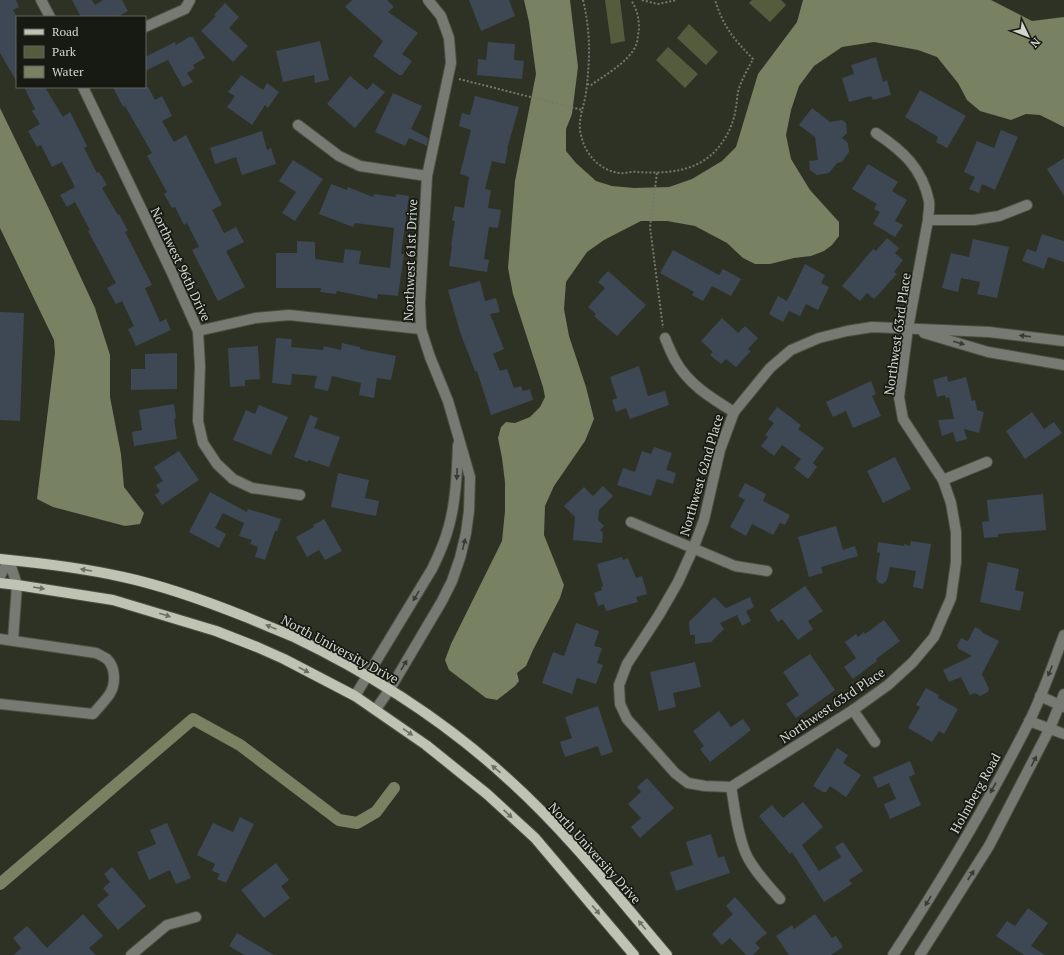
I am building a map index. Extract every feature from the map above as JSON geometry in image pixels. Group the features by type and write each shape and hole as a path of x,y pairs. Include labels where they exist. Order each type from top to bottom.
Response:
{"main road":[{"name":"North University Drive","path":"5,560 64,566 125,577 184,594 293,637 390,689 462,740 508,779 561,830 667,955"},
{"path":"0,584 17,585 113,600 216,631 277,656 355,696 426,745 487,794 535,838 634,955"}],"street":[{"path":"41,0 49,16"},
{"path":"146,27 185,8 190,0"},
{"name":"Northwest 61st Drive","path":"376,710 390,689 452,582 460,558 470,511 470,477 448,401 430,357 421,329 420,303 427,176 451,63 449,38 441,16 428,0"},
{"name":"Northwest 96th Drive","path":"84,88 198,331 200,366 198,421 203,443 217,464 233,479 252,488 300,494"},
{"path":"298,125 339,156 360,166 427,176"},
{"name":"Northwest 63rd Place","path":"731,787 852,710 888,685 913,662 934,637 950,598 956,562 956,532 951,503 943,480 903,419 899,397 908,328 928,220 929,202 916,167 896,146 876,133"},
{"path":"928,220 974,220 999,216 1027,205"},
{"path":"198,331 255,318 289,315 421,329"},
{"name":"Northwest 62nd Place","path":"731,787 705,786 688,783 675,773 627,719 620,704 619,685 627,664 659,615 678,582 693,548 704,520 720,450 734,412 770,368 792,350 819,338 847,330 872,327 989,332 1064,341"},
{"name":"Northwest 62nd Place","path":"908,328 988,352 1064,364"},
{"path":"665,338 676,362 690,380 707,396 734,412"},
{"name":"Northwest 61st Drive","path":"355,696 432,569 442,547 450,524 456,481 458,435"},
{"path":"943,480 987,462"},
{"path":"631,522 735,566 767,571"},
{"path":"0,576 5,560"},
{"path":"5,560 17,585 13,640"},
{"name":"Holmberg Road","path":"893,955 926,905 968,834 1029,721 1064,635"},
{"path":"0,639 96,653 106,658 112,665 114,676 113,687 110,694 93,714 0,704"},
{"path":"920,955 989,846 1062,706 1064,694"},
{"path":"1040,696 1062,706"},
{"path":"852,710 875,742"},
{"path":"1029,721 1064,734"},
{"path":"731,787 738,830 747,855 758,873 780,899"},
{"path":"131,955 167,925 196,917"}],"path":[{"path":"583,0 590,39 590,55 587,84 579,123 580,134 592,160 617,173 675,172 708,158 727,136 733,121 738,92 753,59 728,31 721,18 715,0"},
{"path":"587,84 591,85 614,69 627,58 636,46 639,24 636,8 631,0"},
{"path":"642,0 658,4 677,0"},
{"path":"448,76 582,110"},
{"path":"657,173 650,226 665,338"}],"green space":[{"path":"605,0 620,0 625,41 611,44"},
{"path":"752,0 781,0 786,5 770,22 749,3"},
{"path":"689,24 718,52 706,65 677,38"},
{"path":"668,47 698,74 685,88 656,60"}],"water":[{"path":"524,0 570,0 578,67 572,114 566,129 566,151 576,163 596,181 612,186 634,188 669,187 692,179 722,161 736,147 758,74 797,22 803,0 991,0 1032,21 1064,17 1064,127 1040,115 1026,114 1011,120 980,111 967,100 958,83 937,57 918,50 874,42 842,47 814,66 799,86 791,110 786,135 791,159 810,190 839,222 839,236 832,245 824,251 811,256 794,258 770,264 755,264 743,258 727,243 695,226 667,221 641,221 604,240 587,252 566,282 564,309 569,336 586,387 594,419 585,441 554,486 545,506 544,535 564,585 560,598 526,666 517,673 519,681 497,700 486,698 449,670 445,660 451,644 502,541 505,511 505,482 498,438 501,427 506,422 515,423 530,417 540,407 545,397 513,294 508,268 515,181 536,74 529,22"},
{"path":"0,108 95,308 110,355 110,397 121,454 124,487 144,513 140,524 125,526 53,507 37,499 55,353 54,340 0,228"}],"building":[{"path":"0,0 16,0 19,7 13,10 16,16 16,80 0,53"},
{"path":"72,0 92,0 95,5 103,0 122,0 128,11 119,16 80,16"},
{"path":"352,0 387,0 394,7 388,12 418,33 402,54 412,61 402,75 399,75 373,56 383,41 345,7"},
{"path":"469,0 509,0 515,16 481,31"},
{"path":"225,3 239,17 229,28 248,46 233,62 201,31 216,16 214,15"},
{"path":"189,37 193,37 205,58 193,65 195,68 187,73 193,82 183,87 168,60 146,71 146,56 175,42 176,45"},
{"path":"320,41 329,80 315,83 314,75 283,82 276,51"},
{"path":"488,42 515,44 514,60 524,61 522,79 477,75 478,59 486,60"},
{"path":"876,57 883,82 887,80 891,95 873,100 871,96 849,102 842,78 854,74 851,65"},
{"path":"241,75 263,90 267,83 279,92 268,108 265,105 252,125 227,107 235,96 228,92"},
{"path":"350,76 367,90 373,83 385,92 355,128 327,104"},
{"path":"148,87 155,100 162,96 172,116 162,121 174,142 186,135 222,205 212,210 224,233 236,227 244,242 226,251 245,287 218,301 192,250 199,247 187,223 184,225 175,207 172,208 164,194 167,192 147,156 152,153 125,106 123,107 114,88"},
{"path":"24,88 46,88 63,117 70,112 87,146 84,148 97,173 99,172 107,185 102,188 128,231 125,232 152,285 145,288 160,322 166,319 171,330 136,346 128,329 134,326 122,301 116,304 107,288 116,283 88,231 90,230 75,202 67,207 60,195 75,187 62,162 52,167 41,145 37,147 28,131 40,124 32,111 35,109"},
{"path":"920,90 966,116 947,148 936,142 938,137 905,117"},
{"path":"393,93 422,106 411,129 428,138 427,146 409,138 405,146 375,132"},
{"path":"475,96 519,107 507,149 505,164 492,161 485,189 491,190 488,208 501,210 498,228 489,227 484,259 489,260 487,272 449,266 455,221 452,220 455,206 464,208 469,177 460,174 471,130 459,126 462,113 470,115"},
{"path":"812,108 830,122 842,120 846,123 847,133 842,138 848,143 849,152 842,162 837,163 829,173 817,175 810,170 809,161 818,160 815,137 799,125"},
{"path":"1001,130 1018,137 995,190 982,184 979,193 969,189 975,177 964,172 977,141 994,148"},
{"path":"262,131 267,150 271,148 276,164 242,175 236,157 215,164 210,148"},
{"path":"1064,158 1064,196 1047,169"},
{"path":"293,160 323,179 295,221 282,213 296,192 279,181"},
{"path":"868,164 898,182 892,191 907,200 895,221 903,225 895,237 873,224 880,212 874,209 877,204 852,189"},
{"path":"331,184 347,190 348,187 373,197 374,194 396,197 396,194 409,196 401,254 404,254 398,296 378,294 377,299 337,291 336,294 320,292 321,288 276,288 276,253 297,253 297,241 315,242 315,259 343,263 345,249 361,251 359,264 390,268 394,228 355,223 353,227 319,214"},
{"path":"1042,234 1064,241 1064,262 1048,257 1044,269 1022,261 1027,249 1036,252"},
{"path":"887,238 899,248 895,253 903,260 894,272 897,274 874,299 867,293 860,301 842,286 873,249 876,251"},
{"path":"973,239 1009,247 997,298 977,294 980,282 961,278 958,292 942,288 951,253 969,257"},
{"path":"673,250 719,275 723,269 741,279 731,296 712,286 703,301 692,295 694,292 660,273"},
{"path":"805,264 825,275 821,283 829,287 818,310 806,304 800,316 789,311 783,322 769,314 778,296 787,301"},
{"path":"608,271 646,305 617,336 594,316 596,314 588,307 605,288 598,282"},
{"path":"480,281 485,301 496,298 500,312 490,314 504,349 493,354 500,371 507,369 514,388 521,386 523,391 530,389 533,400 491,415 477,371 475,371 460,332 448,290"},
{"path":"0,312 24,313 20,421 0,420"},
{"path":"722,318 738,333 745,326 758,338 748,349 751,351 736,367 726,359 721,364 710,355 713,352 701,341"},
{"path":"276,338 292,339 291,347 323,350 324,346 341,350 342,343 360,347 360,349 396,356 391,380 377,378 374,398 359,395 361,383 332,376 328,391 314,388 317,376 292,374 291,385 272,383"},
{"path":"258,346 260,379 245,380 245,386 230,387 228,348"},
{"path":"177,353 177,389 131,390 131,369 145,369 145,354"},
{"path":"639,366 648,396 665,391 669,405 630,419 626,408 616,412 612,400 617,398 610,377"},
{"path":"947,376 948,382 966,377 972,401 975,400 977,410 984,412 979,433 964,429 967,439 956,442 953,432 942,436 938,420 954,419 949,397 946,398 945,395 937,397 933,380"},
{"path":"871,381 876,394 872,396 881,416 853,428 846,411 833,417 826,402"},
{"path":"174,404 176,418 174,419 177,439 134,446 132,432 142,430 139,410"},
{"path":"259,405 288,417 271,455 233,440 246,410 255,414"},
{"path":"777,407 801,425 798,429 824,448 813,463 817,467 808,479 794,468 801,459 782,445 774,456 761,446 768,437 765,435 774,423 768,419"},
{"path":"1032,412 1044,429 1054,422 1062,433 1025,459 1006,431"},
{"path":"310,415 318,418 314,428 340,437 329,467 294,457"},
{"path":"654,447 672,453 666,470 676,473 673,484 657,479 651,496 617,485 623,468 635,472 642,451 651,454"},
{"path":"179,451 199,480 162,505 155,495 160,491 156,485 163,481 154,467"},
{"path":"895,457 911,489 883,503 867,471"},
{"path":"338,473 369,480 365,498 379,501 376,516 331,507"},
{"path":"745,483 766,494 763,501 790,515 785,525 780,523 773,535 752,524 746,536 730,527 745,500 738,496"},
{"path":"603,486 613,496 599,510 598,520 604,526 600,530 603,533 602,543 573,540 575,517 564,506 584,487 593,496"},
{"path":"210,492 247,512 248,509 281,519 277,531 275,531 265,560 255,557 258,547 250,544 252,540 239,536 244,523 223,513 215,528 226,534 219,548 189,532"},
{"path":"1043,494 1046,530 998,534 998,537 984,538 982,522 989,521 987,500"},
{"path":"324,519 342,551 325,560 319,550 307,557 296,537 314,527 313,525"},
{"path":"836,526 843,550 855,546 858,556 821,567 823,573 809,577 798,537"},
{"path":"911,541 931,544 923,589 913,587 916,571 890,567 887,580 883,584 879,583 876,579 880,553 877,552 878,542 904,546 904,544 910,546"},
{"path":"622,557 623,560 628,558 636,578 642,576 647,594 636,597 638,602 606,611 604,604 598,606 594,593 602,590 601,587 603,586 597,564"},
{"path":"988,562 1019,569 1015,590 1024,592 1020,611 980,602"},
{"path":"805,586 823,611 808,621 813,629 798,640 782,619 778,622 770,610"},
{"path":"714,597 726,608 750,597 754,607 746,611 751,621 742,626 737,615 720,623 724,629 711,642 695,644 695,635 690,635 689,622"},
{"path":"884,620 900,641 853,679 844,667 856,658 845,642 856,634 858,637 864,632 865,634"},
{"path":"576,623 599,631 594,646 602,648 597,663 603,665 596,684 577,678 572,694 542,683 553,652 564,656"},
{"path":"975,627 999,641 982,674 989,689 988,692 980,696 975,693 970,695 961,677 949,682 943,670 972,656 959,649 957,646 961,638 968,641"},
{"path":"810,654 835,690 796,718 786,704 799,695 783,672"},
{"path":"695,662 701,687 673,693 676,707 659,711 650,672"},
{"path":"926,688 939,695 938,698 958,709 944,734 939,731 932,742 908,728 920,707 916,705"},
{"path":"598,706 613,752 601,756 598,746 565,757 560,742 572,738 565,717"},
{"path":"719,711 731,727 743,719 751,730 710,762 700,749 704,746 693,731"},
{"path":"837,748 848,755 843,763 861,775 846,797 830,786 826,792 823,792 813,786"},
{"path":"910,761 915,774 909,777 921,805 890,819 884,804 896,799 889,783 878,788 873,777"},
{"path":"647,778 674,808 640,838 631,827 641,818 628,804 641,792 637,787"},
{"path":"803,802 823,827 802,845 819,871 841,857 835,847 843,842 863,871 849,880 852,884 824,902 792,852 790,854 759,816 772,805 783,818"},
{"path":"240,817 254,824 226,883 217,879 220,874 212,871 215,864 197,855 213,823 233,832"},
{"path":"167,823 191,878 176,884 170,870 149,880 137,852 156,844 150,830"},
{"path":"711,834 718,858 724,856 730,873 676,891 670,872 693,865 686,842"},
{"path":"276,863 289,880 281,886 290,898 264,918 241,890"},
{"path":"112,867 146,906 118,930 97,905 109,895 103,888 110,882 104,874"},
{"path":"735,897 767,933 755,943 760,948 753,955 746,955 730,938 722,945 712,934 733,914 726,906"},
{"path":"1028,908 1048,923 1031,946 1045,955 1024,955 996,936 1007,921 1015,926"},
{"path":"83,914 103,936 89,948 96,955 14,955 21,948 13,938 27,926 47,948"},
{"path":"815,914 832,938 836,936 843,947 831,955 789,955 776,936 792,925 794,929"},
{"path":"237,933 274,955 244,955 229,946"}],"waterway":[{"path":"0,884 193,719 240,745 339,820 357,823 376,812 394,788"}]}
